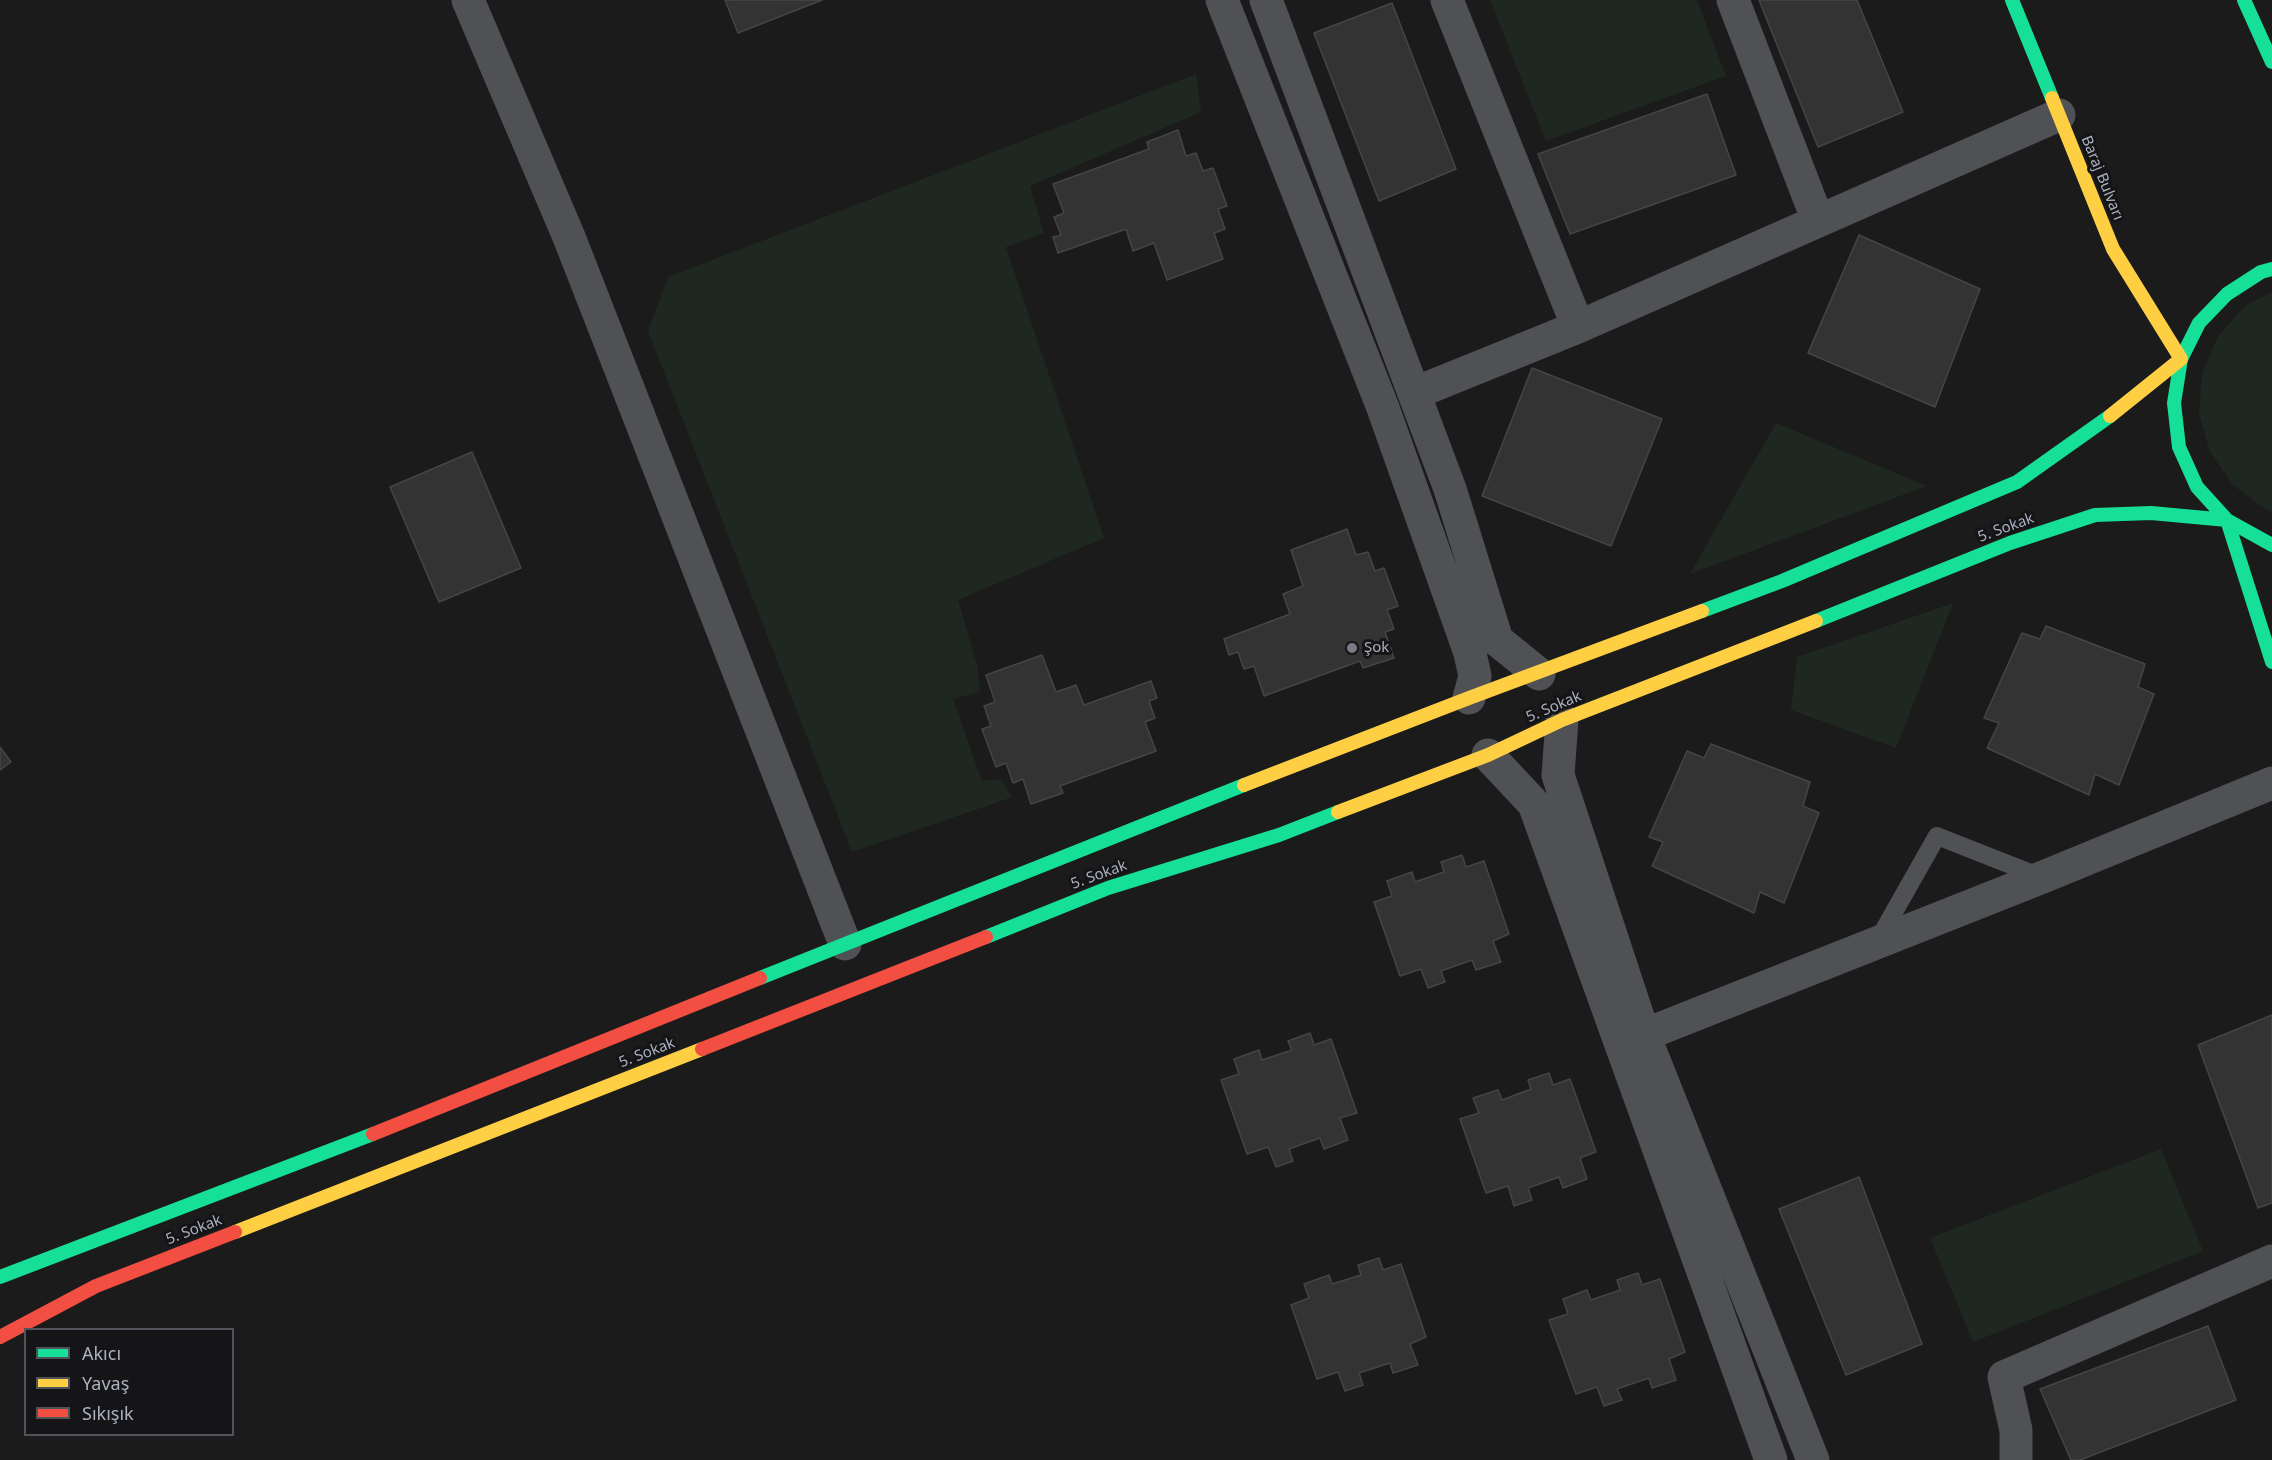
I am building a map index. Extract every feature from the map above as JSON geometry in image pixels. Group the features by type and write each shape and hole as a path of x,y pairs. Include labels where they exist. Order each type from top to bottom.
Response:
{"street":[{"path":"468,0 569,237 845,944"},
{"path":"1222,0 1383,408 1466,642 1475,676 1469,698"},
{"path":"1266,0 1450,489 1497,640 1539,674"},
{"path":"1448,0 1578,327"},
{"path":"1733,0 1818,221"},
{"name":"Baraj Bulvarı","path":"2012,0 2113,249 2181,359"},
{"path":"2244,0 2265,30 2272,62"},
{"path":"1415,393 1578,327 2059,116"},
{"path":"2272,269 2261,272 2227,294 2199,323 2181,359 2174,403 2179,447 2197,487 2227,520 2272,545"},
{"name":"5. Sokak","path":"0,1277 359,1140 1049,862 1469,698 1539,674 1782,581 2017,482 2090,432 2181,359"},
{"name":"5. Sokak","path":"0,1337 96,1286 1108,888 1279,836 1488,755 1562,720 1696,669 2010,543 2094,515 2151,513 2227,520"},
{"path":"2227,520 2272,662"},
{"path":"1562,720 1558,776 1644,1035 1813,1460"},
{"path":"1488,755 1534,804 1771,1460"},
{"path":"1644,1035 2043,877 2272,783"},
{"path":"2016,1460 2016,1430 2004,1377 2272,1261"}],"lane":[{"path":"1876,943 1937,836 2043,877"}],"shaded area":[{"path":"1490,0 1697,0 1726,76 1546,141"},
{"path":"1196,74 1201,112 1030,186 1044,233 1006,247 1104,538 958,600 977,665 980,692 953,699 982,781 1000,779 1013,797 852,852 648,331 668,277"},
{"path":"2272,292 2272,511 2265,509 2233,485 2210,452 2199,413 2202,373 2218,336 2245,306"},
{"path":"1776,423 1927,486 1690,574"},
{"path":"1953,603 1896,748 1791,710 1797,657"},
{"path":"2161,1149 2203,1251 1973,1342 1930,1238"}],"building":[{"path":"725,0 822,0 738,33"},
{"path":"1759,0 1857,0 1903,112 1818,147"},
{"path":"1392,3 1456,169 1379,201 1314,33"},
{"path":"1707,94 1736,175 1570,234 1538,154"},
{"path":"1178,130 1186,156 1196,153 1203,171 1213,168 1227,206 1218,209 1225,229 1214,233 1223,259 1167,280 1154,243 1133,251 1126,229 1058,253 1053,237 1061,235 1054,217 1064,213 1053,184 1149,149 1147,142"},
{"path":"1859,235 1980,289 1935,407 1808,353"},
{"path":"1532,368 1662,419 1611,546 1482,496"},
{"path":"472,452 521,568 439,602 390,487"},
{"path":"1347,529 1356,555 1368,552 1375,571 1384,568 1398,606 1387,610 1394,629 1385,632 1394,658 1363,668 1360,661 1264,696 1254,666 1244,669 1238,652 1229,655 1224,639 1290,614 1283,594 1303,586 1291,550"},
{"path":"2046,626 2145,664 2138,687 2154,694 2119,785 2095,774 2089,795 1987,748 1999,723 1984,718 2022,633 2040,639"},
{"path":"1042,655 1056,692 1076,685 1084,705 1151,681 1157,698 1149,701 1155,718 1145,722 1156,751 1060,786 1063,793 1031,804 1023,779 1013,783 1006,763 996,767 982,729 991,726 984,706 995,702 986,675"},
{"path":"1711,744 1810,782 1803,806 1819,813 1784,903 1760,892 1754,913 1652,866 1663,842 1649,837 1687,751 1704,758"},
{"path":"0,747 11,762 0,770"},
{"path":"1462,855 1466,867 1484,861 1509,934 1493,941 1501,962 1476,970 1472,960 1441,971 1445,982 1428,988 1421,969 1400,976 1374,902 1392,896 1387,881 1412,872 1415,882 1444,872 1441,862"},
{"path":"2272,1015 2272,1203 2258,1208 2198,1045"},
{"path":"1310,1033 1314,1045 1331,1039 1357,1113 1340,1118 1348,1140 1324,1149 1320,1138 1289,1149 1293,1161 1276,1167 1268,1147 1247,1154 1221,1080 1239,1074 1234,1059 1259,1050 1262,1060 1292,1050 1288,1041"},
{"path":"1549,1073 1553,1085 1570,1079 1596,1152 1580,1158 1587,1179 1563,1188 1559,1177 1528,1188 1532,1200 1514,1206 1508,1186 1486,1193 1460,1119 1479,1113 1473,1098 1498,1090 1502,1100 1531,1089 1528,1080"},
{"path":"1859,1177 1922,1344 1846,1375 1779,1209"},
{"path":"1379,1258 1383,1270 1401,1264 1426,1337 1410,1344 1418,1365 1393,1373 1390,1363 1359,1373 1363,1385 1345,1391 1338,1372 1317,1379 1291,1305 1309,1298 1304,1284 1329,1275 1332,1284 1361,1275 1358,1265"},
{"path":"1638,1273 1642,1285 1660,1279 1685,1352 1669,1359 1676,1380 1652,1388 1649,1378 1617,1389 1622,1400 1604,1406 1597,1387 1576,1394 1549,1320 1568,1314 1563,1299 1587,1290 1591,1300 1620,1290 1617,1280"},
{"path":"2208,1326 2236,1400 2080,1460 2071,1460 2040,1389"}],"traffic: fast":[{"path":"2012,0 2052,98"},
{"path":"2244,0 2272,62"},
{"path":"2272,269 2261,272 2227,294 2199,323 2181,359 2174,403 2179,447 2197,487 2227,520 2272,545"},
{"path":"1702,611 1782,581 2017,482 2110,416"},
{"path":"1816,621 2010,543 2095,515 2151,513 2227,520 2272,662"},
{"path":"760,978 1244,785"},
{"path":"986,937 1108,888 1279,835 1338,812"},
{"path":"0,1277 373,1134"}],"traffic: slow":[{"path":"2052,98 2113,249 2181,359 2110,416"},
{"path":"1244,785 1702,611"},
{"path":"1338,812 1488,755 1562,720 1816,621"},
{"path":"235,1232 702,1049"}],"traffic: jam":[{"path":"702,1049 986,937"},
{"path":"373,1134 760,978"},
{"path":"0,1337 96,1286 235,1232"}],"place":[{"name":"Şok","path":"1352,648"}]}
